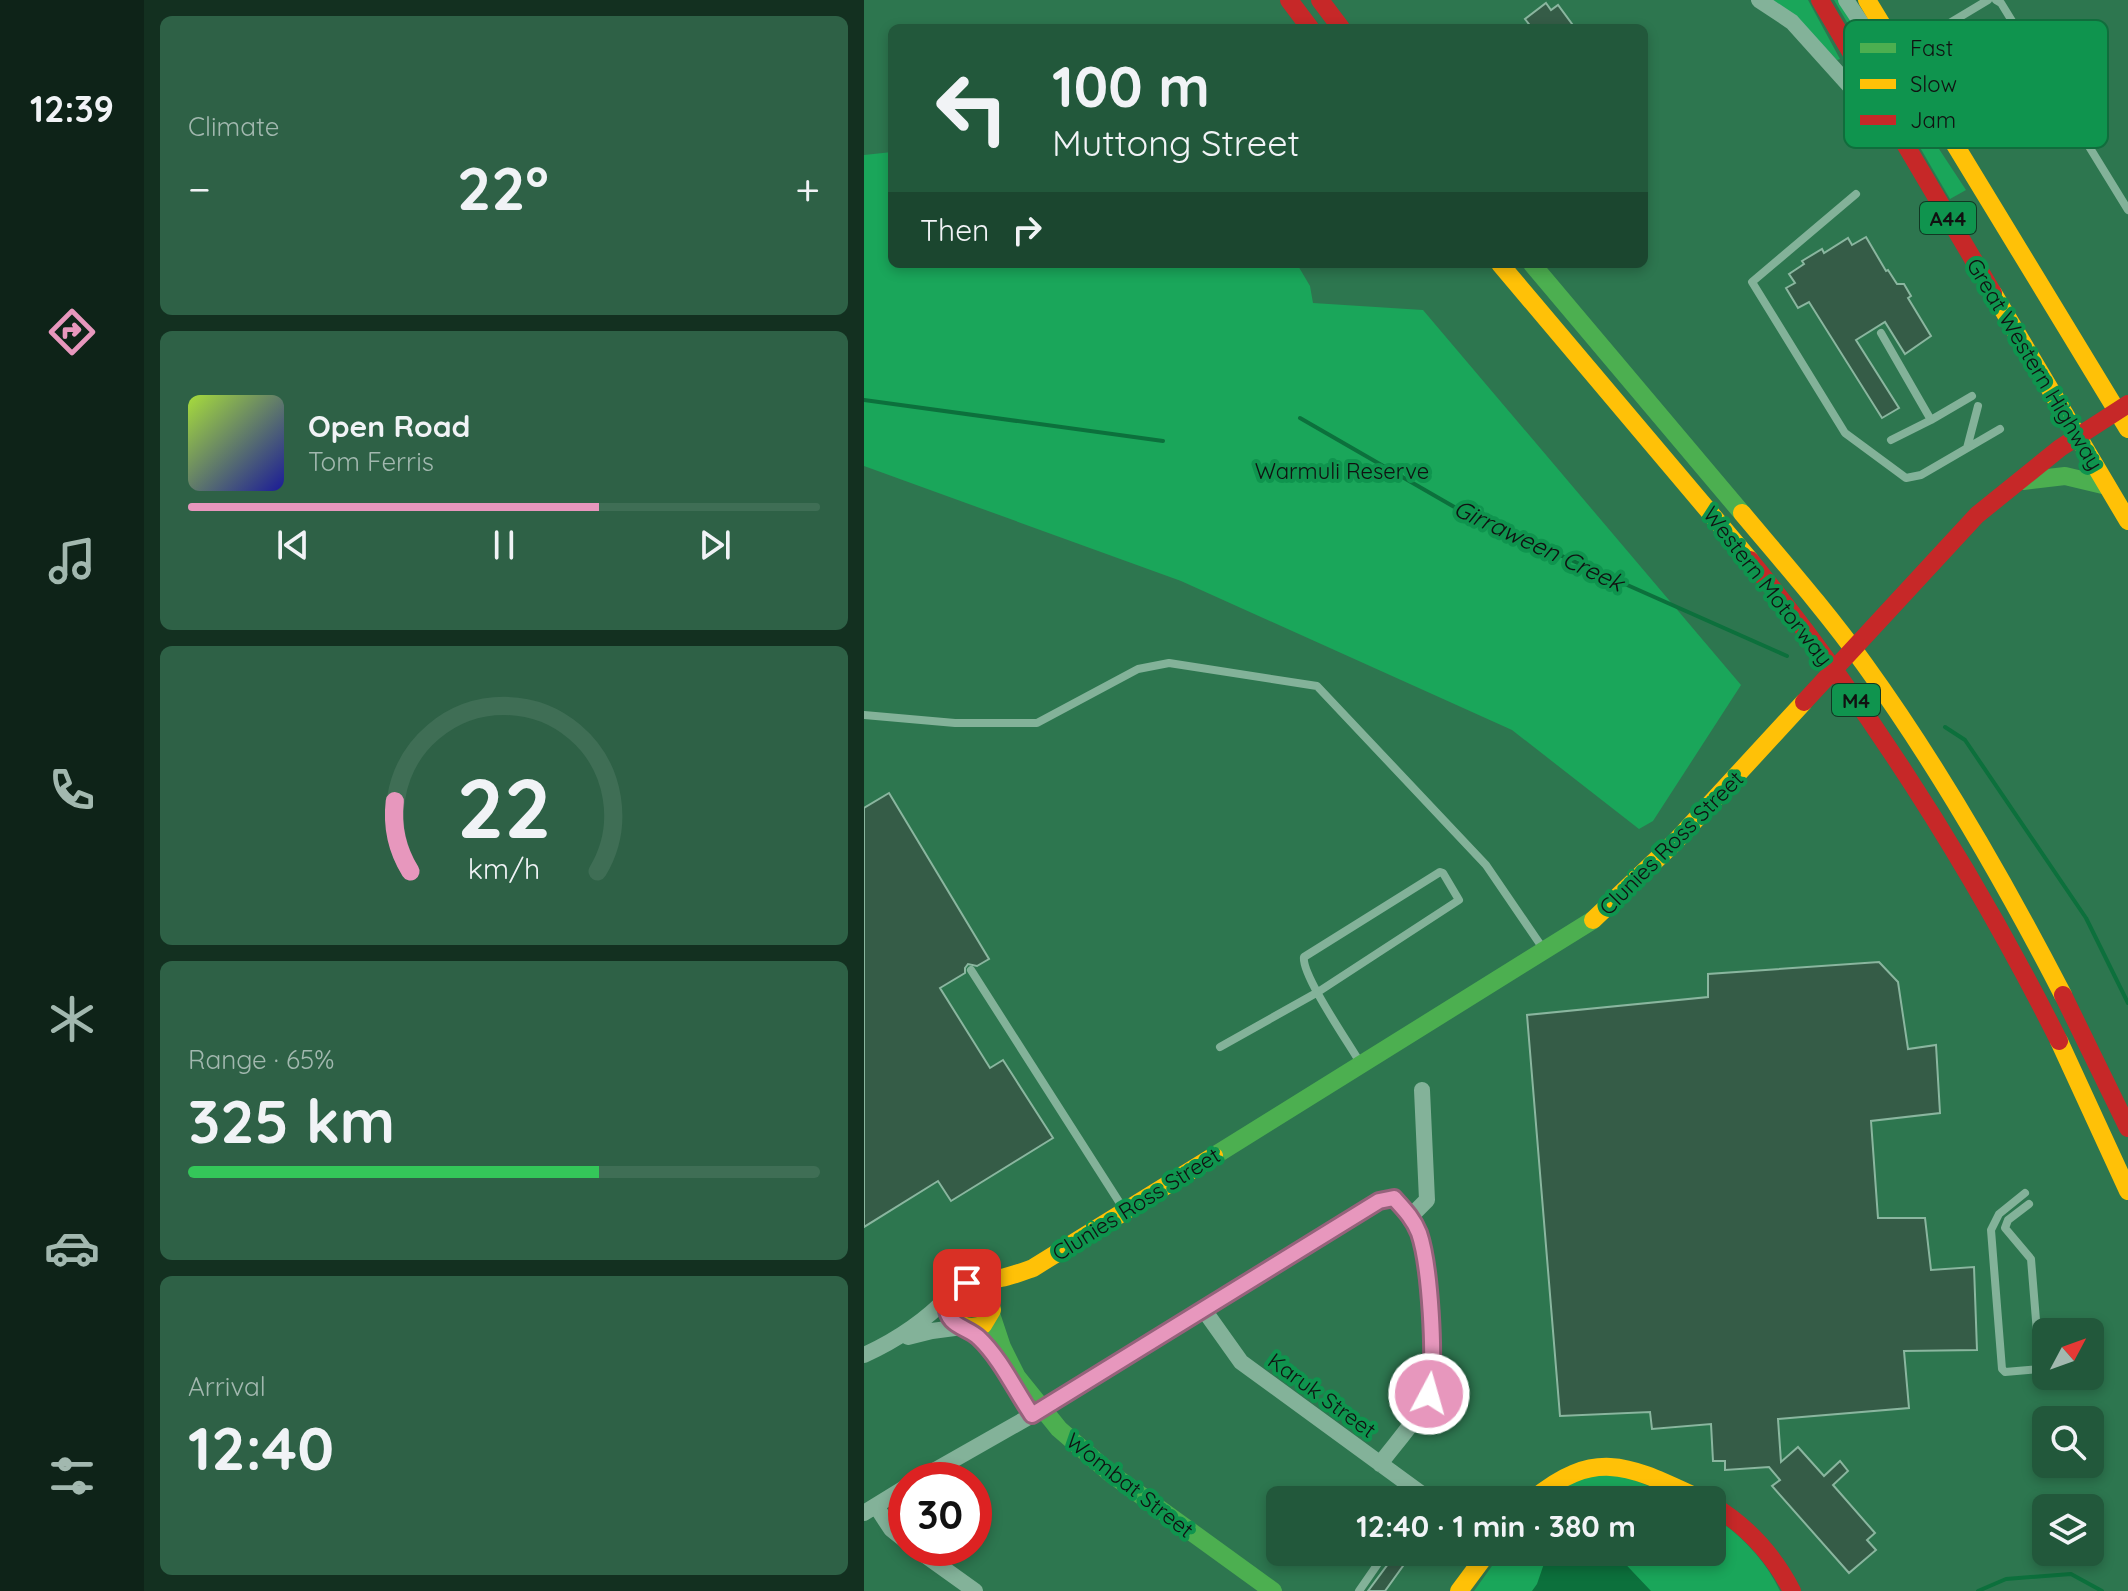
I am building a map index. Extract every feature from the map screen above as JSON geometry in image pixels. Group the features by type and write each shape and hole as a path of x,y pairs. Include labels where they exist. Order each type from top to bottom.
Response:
{"main road":[{"path":"1289,0 1307,24"},
{"path":"1320,0 1338,24"},
{"name":"Great Western Highway","path":"1820,0 1844,42"},
{"name":"Great Western Highway","path":"1867,0 1879,20"},
{"name":"Great Western Highway","path":"1958,148 2122,407 2128,429"},
{"name":"Great Western Highway","path":"1906,149 2128,521"},
{"name":"Western Motorway","path":"1503,268 1760,573 1888,745 1962,860 2013,949 2065,1051 2128,1191"},
{"name":"Western Motorway","path":"1535,268 1784,562 1858,656 2008,890 2062,991 2128,1128"},
{"name":"Clunies Ross Street","path":"974,1283 1004,1278 1033,1268 1599,916 1621,897 1808,701 1977,515 2014,483 2122,407"},
{"path":"2014,483 2060,474 2086,478 2107,486"},
{"name":"Clunies Ross Street","path":"992,1312 1033,1268"},
{"path":"974,1283 986,1290 992,1312 983,1325 966,1328 950,1318 949,1296 959,1285 974,1283"},
{"name":"Wombat Street","path":"992,1312 1004,1351 1037,1412 1090,1460 1273,1591"},
{"name":"Wombat Street","path":"966,1328 987,1345 1064,1451 1254,1591"},
{"path":"1548,1486 1560,1476 1577,1469 1603,1465 1629,1468 1671,1486"},
{"path":"1726,1515 1748,1531 1768,1552 1792,1591"},
{"path":"1459,1591 1478,1566"}],"street":[{"path":"1759,0 1792,22 1844,80"},
{"path":"1846,0 1859,20"},
{"path":"1411,1216 1427,1200 1422,1090"},
{"path":"950,1462 1037,1412 1379,1201 1394,1198 1411,1216 1424,1250 1433,1361 1429,1394 1380,1464"},
{"path":"864,1355 895,1340 926,1318 949,1296"},
{"name":"Karuk Street","path":"1204,1310 1241,1362 1408,1486"},
{"path":"895,1340 932,1331 966,1328"},
{"path":"888,1498 870,1510 888,1526"},
{"path":"940,1566 975,1591"}],"lane":[{"path":"1954,20 1988,0"},
{"path":"1996,0 2011,20"},
{"path":"2090,148 2128,210"},
{"path":"1856,194 1752,282 1845,433 1906,478 1921,475 2000,429"},
{"path":"1881,333 1931,420"},
{"path":"1891,440 1972,396"},
{"path":"1967,448 1978,406"},
{"path":"864,715 955,723 1037,723 1138,669 1169,663 1317,686 1486,865 1545,950"},
{"path":"1220,1047 1318,992 1459,900 1443,873 1440,872 1304,957 1303,966 1318,992 1362,1065"},
{"path":"971,970 1125,1211"},
{"path":"2025,1193 1999,1214 1991,1230 2002,1369 2005,1372 2040,1369 2031,1259 2005,1228 2008,1220 2029,1204"},
{"path":"1359,1591 1376,1566"}],"green space":[{"path":"1773,0 1808,0 1840,59 1837,60"},
{"path":"1834,0 1841,0 1854,20 1846,20"},
{"path":"1920,148 1938,148 1966,190 1950,199"},
{"name":"Warmuli Reserve","path":"888,152 888,268 1299,268 1310,286 1313,303 1423,310 1741,685 1653,821 1639,829 1512,730 1181,581 864,466 864,155"},
{"path":"1600,1474 1622,1475 1648,1486 1562,1486"},
{"path":"1726,1526 1751,1549 1780,1591 1474,1591 1492,1566 1726,1566"}],"shaded area":[{"path":"1543,1566 1627,1566 1651,1591 1532,1591"}],"building":[{"path":"1546,3 1551,10 1558,5 1572,24 1529,24 1525,19"},
{"path":"1866,237 1886,271 1897,284 1904,284 1911,296 1908,298 1931,336 1905,354 1885,322 1856,340 1899,408 1882,418 1809,302 1798,308 1786,288 1795,283 1789,274 1804,264 1802,261 1822,249 1824,253 1848,238 1852,245"},
{"path":"889,793 989,959 977,966 968,964 965,973 940,988 990,1068 1003,1060 1053,1138 951,1201 938,1181 864,1227 864,808"},
{"path":"1879,962 1898,982 1908,1049 1936,1045 1940,1113 1871,1121 1878,1218 1925,1218 1931,1270 1974,1267 1977,1350 1904,1351 1909,1408 1778,1419 1781,1462 1798,1447 1824,1476 1840,1461 1848,1471 1833,1485 1875,1533 1867,1540 1876,1550 1849,1573 1772,1486 1780,1480 1769,1467 1725,1470 1725,1461 1713,1461 1711,1424 1652,1429 1650,1412 1560,1416 1527,1015 1708,997 1708,974"},
{"path":"1387,1566 1403,1566 1385,1591 1368,1591"}],"waterway":[{"name":"Girraween Creek","path":"864,400 1163,441"},
{"name":"Girraween Creek","path":"1300,418 1463,512 1787,656"},
{"name":"Girraween Creek","path":"1945,727 1965,740 2086,918 2128,1003"},
{"path":"1978,1591 2006,1579 2071,1574 2102,1591"}],"traffic: fast":[{"path":"1535,268 1742,513"},
{"path":"2023,481 2065,476 2107,486"},
{"path":"1214,1156 1593,920"},
{"path":"991,1314 1002,1347 1017,1377 1059,1429 1110,1473 1273,1591"}],"traffic: slow":[{"path":"1867,0 1879,20"},
{"path":"1957,148 2128,429"},
{"path":"1503,268 1750,560"},
{"path":"1993,293 2128,521"},
{"path":"1742,513 1836,626 1893,704 1970,826 2063,995"},
{"path":"1593,920 1675,842 1804,702"},
{"path":"2059,1041 2128,1191"},
{"path":"974,1283 988,1293 992,1310 983,1325 972,1327 959,1323 948,1312 948,1302 957,1288 965,1285 974,1283 1009,1276 1033,1268 1214,1156"},
{"path":"1551,1486 1577,1472 1597,1467 1636,1471 1672,1486"},
{"path":"1459,1591 1478,1566"}],"traffic: jam":[{"path":"1289,0 1307,24"},
{"path":"1320,0 1338,24"},
{"path":"1820,0 1844,41"},
{"path":"1907,148 1993,293"},
{"path":"1804,702 1977,515 2060,448 2128,404"},
{"path":"1750,560 1837,674 1917,792 1991,915 2059,1041"},
{"path":"2063,995 2128,1128"},
{"path":"1726,1515 1758,1542 1792,1591"}],"route":[{"path":"967,1283 959,1285 949,1296 947,1311 950,1318 955,1324 970,1329 987,1345 1032,1415 1379,1201 1394,1198 1411,1216 1424,1250 1433,1361 1429,1394"}]}
